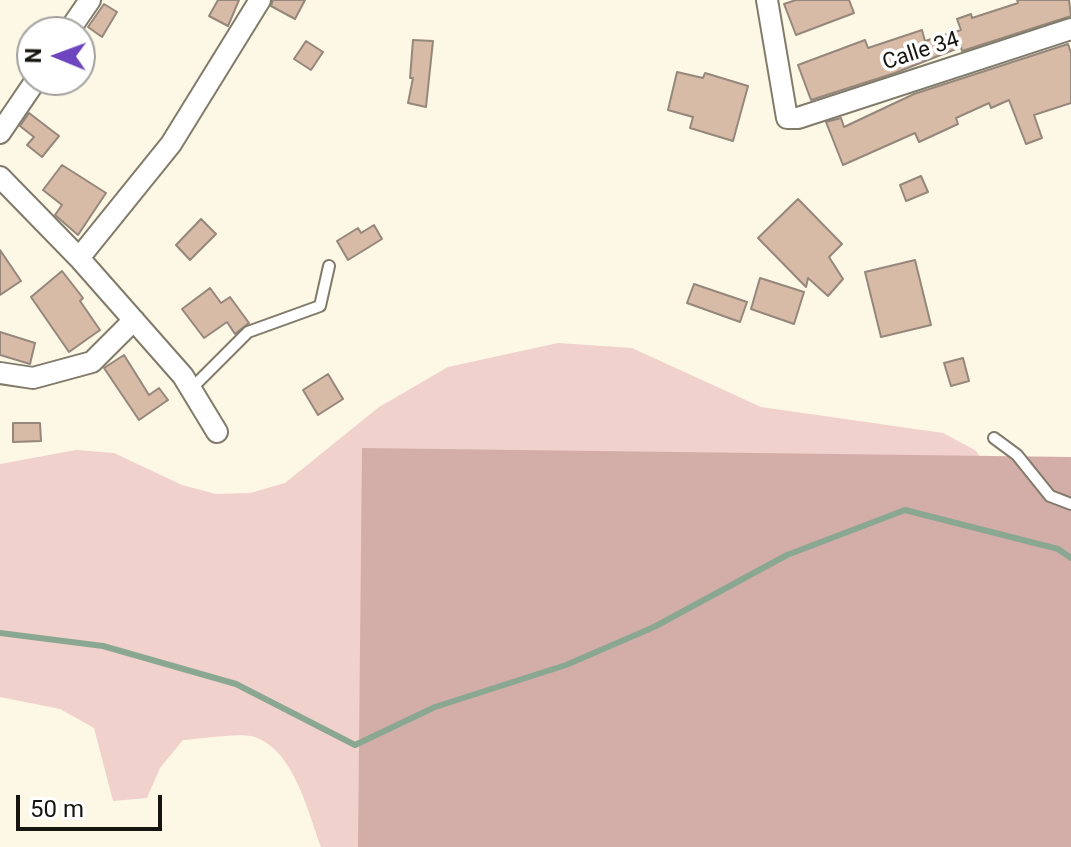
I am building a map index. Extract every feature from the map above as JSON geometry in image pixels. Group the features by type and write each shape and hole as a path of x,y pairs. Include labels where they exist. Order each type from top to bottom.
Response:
{"street":[{"path":"79,258 171,144 260,0"},
{"name":"Calle 34","path":"767,0 787,118 798,118 1071,29"},
{"path":"0,133 25,96"},
{"path":"0,177 79,258 183,376 217,432"},
{"path":"0,373 33,378 92,362 134,320"}],"lane":[{"path":"191,389 248,332 320,306 329,266"},
{"path":"994,438 1017,455 1050,496 1071,504"}],"shaded area":[{"path":"558,343 632,348 761,407 943,433 975,450 998,480 604,847 321,847 288,766 266,742 245,735 183,740 160,768 147,798 113,801 94,728 60,709 0,697 0,464 76,450 114,453 182,485 216,494 250,493 285,483 379,407 448,367"},
{"path":"362,448 1071,457 1071,847 358,847"}],"building":[{"path":"218,0 239,0 228,26 209,16"},
{"path":"273,0 305,0 295,19 271,6"},
{"path":"796,0 849,0 854,13 796,35 784,4"},
{"path":"1017,0 1069,0 1071,16 962,51 961,47 895,73 811,100 798,65 865,40 868,48 922,30 925,41 961,30 957,19 971,14 972,18 1018,3"},
{"path":"104,4 117,12 102,37 96,33 96,16"},
{"path":"413,40 433,41 426,107 408,103 413,78 410,78"},
{"path":"306,41 323,52 311,70 294,59"},
{"path":"1068,44 1071,53 1071,103 1034,115 1042,138 1026,144 1009,100 991,108 989,103 956,118 958,124 919,142 915,133 843,165 826,122 841,118 844,127 914,94"},
{"path":"677,72 703,78 705,73 748,86 733,141 690,128 693,117 668,110"},
{"path":"29,113 59,136 42,157 27,145 34,137 20,126"},
{"path":"62,165 106,193 78,235 55,215 62,205 43,190"},
{"path":"921,176 928,192 906,201 900,185"},
{"path":"798,199 842,244 829,257 843,279 828,296 808,278 806,287 758,238"},
{"path":"201,219 216,234 190,260 176,245"},
{"path":"374,225 382,239 348,260 337,241 358,228 361,233"},
{"path":"0,250 21,281 0,295"},
{"path":"915,260 931,325 881,337 865,272"},
{"path":"62,271 83,298 80,301 100,330 69,352 31,297"},
{"path":"760,278 804,292 794,324 751,309"},
{"path":"694,284 747,302 740,322 687,303"},
{"path":"210,288 221,303 230,297 249,323 235,334 227,322 204,338 182,309"},
{"path":"0,332 35,343 30,364 0,355"},
{"path":"124,355 149,395 159,388 168,400 139,420 104,368"},
{"path":"963,358 969,381 951,386 944,363"},
{"path":"328,374 343,399 318,415 303,390"},
{"path":"13,423 40,423 41,441 13,442"}],"waterway":[{"path":"0,633 103,646 236,684 355,745 435,707 566,665 654,627 787,555 905,510 1058,549 1071,558"}]}
